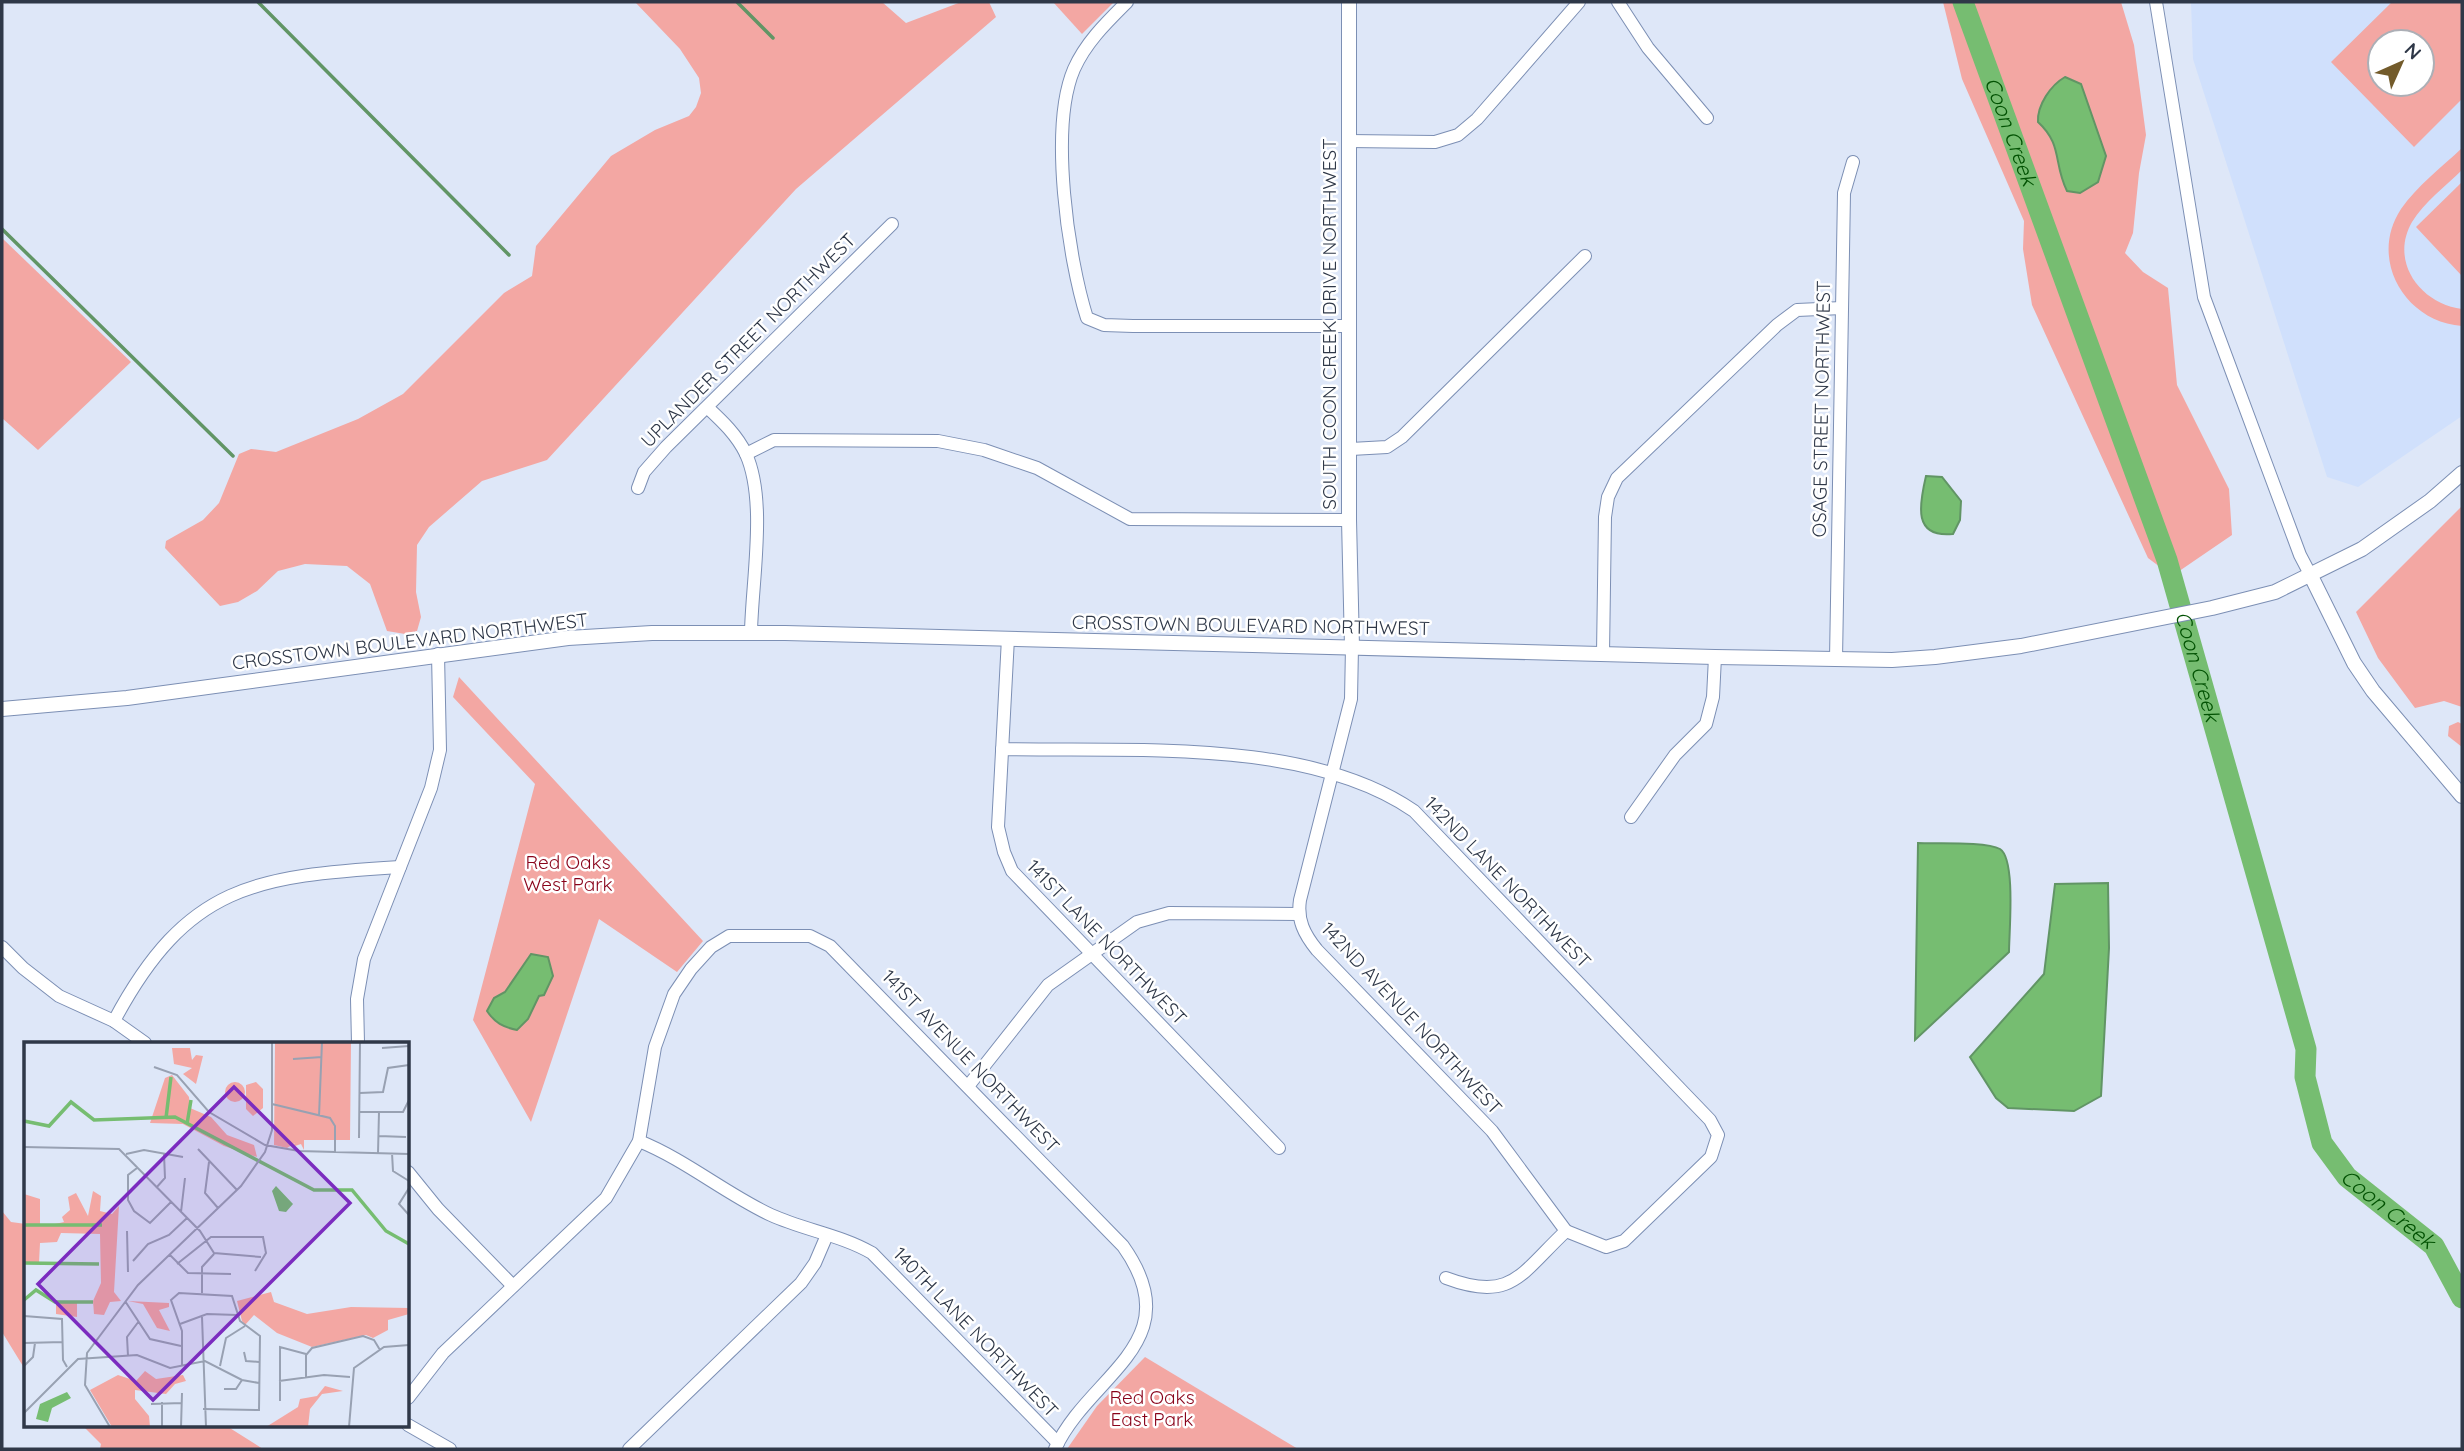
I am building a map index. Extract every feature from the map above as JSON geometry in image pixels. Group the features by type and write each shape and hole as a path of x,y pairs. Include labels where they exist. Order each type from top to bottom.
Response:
{"street":[{"path":"1127,2 1089,42 1074,69 1062,109 1062,151 1070,223 1079,291 1087,318 1104,325 1133,326 1348,326"},
{"name":"SOUTH COON CREEK DRIVE NORTHWEST","path":"1349,2 1349,520 1353,647"},
{"path":"1348,141 1435,142 1458,135 1477,119 1580,2"},
{"path":"1618,2 1648,48 1707,118"},
{"path":"2156,2 2204,297 2232,381 2300,555 2354,663 2373,691 2462,796"},
{"name":"OSAGE STREET NORTHWEST","path":"1836,659 1844,193 1853,162"},
{"name":"UPLANDER STREET NORTHWEST","path":"638,488 644,472 892,224"},
{"path":"1350,449 1387,447 1402,437 1585,256"},
{"path":"1603,653 1602,573 1605,517 1608,497 1617,478 1777,325 1797,310 1842,308"},
{"path":"708,408 731,431 746,454 756,508 751,632"},
{"path":"746,454 774,440 938,441 984,450 1037,468 1130,519 1349,520"},
{"name":"CROSSTOWN BOULEVARD NORTHWEST","path":"2,709 140,697 438,654 578,637 751,632 1836,659 1903,659 1978,652 2158,619 2275,592 2311,576 2393,530 2462,473"},
{"name":"141ST LANE NORTHWEST","path":"1008,639 998,827 1012,872 1279,1148"},
{"name":"142ND AVENUE NORTHWEST","path":"1353,647 1351,699 1298,914 1307,939 1492,1131 1566,1231"},
{"path":"358,1042 357,999 364,959 432,788 440,750 438,654"},
{"path":"1631,817 1675,755 1706,724 1713,697 1715,657"},
{"name":"142ND LANE NORTHWEST","path":"1002,749 1244,755 1379,789 1415,811 1710,1120 1718,1135 1711,1157 1624,1241 1606,1247 1566,1231"},
{"path":"114,1021 134,984 162,947 190,919 227,896 267,881 331,871 400,867"},
{"path":"969,1085 1048,985 1137,922 1169,913 1298,914"},
{"name":"141ST AVENUE NORTHWEST","path":"639,1141 655,1047 671,1001 684,978 711,947 721,939 737,935 810,936 831,946 1123,1246 1142,1277 1146,1309 1140,1337 1118,1371 1079,1413 1056,1446"},
{"path":"2,947 23,968 59,996 114,1021 144,1042"},
{"path":"410,1395 443,1353 606,1198 639,1141"},
{"name":"140TH LANE NORTHWEST","path":"639,1141 769,1214 827,1235 850,1240 872,1253 1056,1446"},
{"path":"410,1174 513,1286"},
{"path":"1446,1278 1495,1289 1512,1283 1566,1231"},
{"path":"629,1449 801,1283 827,1235"},
{"path":"410,1426 450,1449"}],"shaded area":[{"path":"2191,2 2462,2 2462,416 2358,487 2327,477 2193,59"},
{"path":"2065,77 2081,84 2106,156 2098,182 2080,193 2067,191 2051,139 2038,122 2046,96"},
{"path":"1926,476 1942,477 1961,501 1960,520 1953,534 1940,534 1925,525 1921,509"},
{"path":"1918,843 1973,844 2000,849 2008,867 2010,914 2009,952 1915,1040"},
{"path":"2108,883 2109,948 2101,1096 2074,1111 2008,1108 1996,1098 1970,1057 2044,974 2055,884"},
{"path":"531,954 548,957 553,976 528,1019 517,1030 500,1024 487,1011 494,998 505,992"}],"green space":[{"path":"635,2 882,2 906,23 961,2 989,2 996,17 796,189 547,460 482,481 429,527 417,545 416,592 421,617 417,631 405,634 387,631 370,584 347,566 305,564 278,571 257,591 238,602 220,606 165,548 166,541 203,520 219,503 239,454 251,449 276,452 358,419 403,394 504,293 532,276 536,246 611,156 655,130 689,116 696,107 701,93 699,78 680,49"},
{"path":"1053,2 1114,2 1082,34"},
{"path":"1943,2 2121,2 2134,45 2146,135 2133,233 2125,253 2143,272 2168,288 2177,385 2229,489 2232,535 2172,576 2148,558 2032,305 2023,249 2024,221 1962,79"},
{"path":"2392,2 2462,2 2462,99 2414,147 2366,98 2436,98 2436,28 2366,28 2366,98 2331,62"},
{"path":"2462,148 2462,170 2429,201 2412,222 2404,252 2413,279 2422,290 2434,299 2462,309 2462,326 2442,322 2424,313 2409,300 2398,285 2391,267 2389,248 2392,228 2401,209 2422,185"},
{"path":"2462,182 2462,276 2416,227"},
{"path":"2,238 131,362 38,450 2,418"},
{"path":"2462,506 2462,707 2444,701 2415,708 2378,658 2356,612"},
{"name":"Red Oaks West Park","path":"459,677 703,941 677,972 599,919 531,1122 473,1020 535,784 453,697"},
{"path":"2458,722 2462,724 2462,747 2448,736 2449,726"},
{"path":"2,1211 11,1222 24,1224 24,1368 2,1332"},
{"name":"Red Oaks East Park","path":"1145,1357 1298,1449 1067,1449 1097,1406"},
{"path":"83,1426 227,1426 263,1449 100,1449 101,1444"}],"waterway":[{"path":"258,2 509,255"},
{"path":"737,2 773,38"},
{"name":"Coon Creek","path":"1963,2 2167,560 2306,1049 2305,1077 2322,1143 2347,1177 2434,1246 2462,1298"},
{"path":"2,229 233,456"}]}
